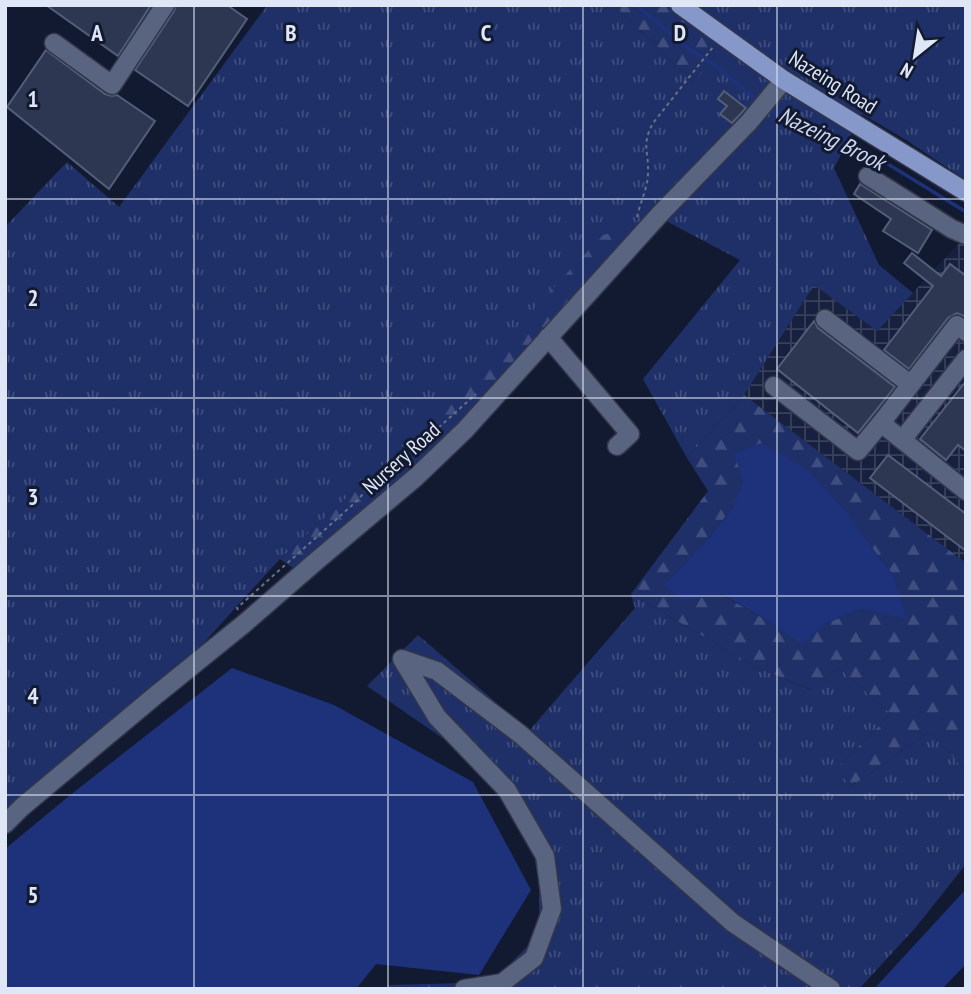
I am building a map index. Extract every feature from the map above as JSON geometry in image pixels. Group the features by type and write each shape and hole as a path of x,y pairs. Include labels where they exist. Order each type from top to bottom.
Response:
{"main road":[{"name":"Nazeing Road","path":"689,8 785,80 966,191"}],"lane":[{"path":"54,43 113,85 165,5"},
{"name":"Nursery Road","path":"5,824 32,798 245,623 416,477 465,430 785,80"},
{"path":"868,176 966,235"},
{"path":"825,318 911,384"},
{"path":"774,386 858,451 957,325 966,332"},
{"path":"548,337 630,434 617,446"},
{"path":"902,440 966,359"},
{"path":"881,423 966,491"},
{"path":"464,989 502,983 534,958 552,909 545,856 507,790 437,717 402,659 437,671 520,734 733,923 831,989"}],"path":[{"path":"635,221 648,173 645,144 647,134 717,41"},
{"path":"245,623 237,608 324,532 370,485 477,393"}],"shaded area":[{"path":"966,236 966,563 744,395 814,285 877,331"},
{"path":"761,443 806,469 844,509 894,576 906,618 860,609 825,624 802,644 722,594 682,601 665,585 703,545 733,507 743,480 734,454"},
{"path":"232,668 334,705 473,782 531,890 479,975 376,964 356,989 5,989 5,849"},
{"path":"966,889 966,964 942,989 874,989"}],"green space":[{"path":"268,5 614,5 694,83 692,5 966,5 966,180 862,114 834,168 879,265 913,293 877,331 814,285 744,395 687,458 643,379 740,260 664,220 409,441 280,559 189,659 76,748 5,813 5,227 67,162 119,207"},
{"path":"614,5 692,5 733,33 694,83"},
{"path":"664,220 307,578 280,559 409,441 603,235"},
{"path":"744,395 966,563 966,772 930,731 852,786 835,770 891,714 838,667 812,690 756,667 631,594 708,491 687,458","holes":["743,480 872,548 894,576 905,617 860,609 825,624 802,643 721,594 703,545 733,507"]},
{"path":"631,594 756,667 811,690 838,667 891,714 835,770 852,786 930,731 966,772 966,864 916,927 859,989 386,989 389,985 468,983 498,976 530,944 539,925 539,865 507,798 444,739 367,686 418,635 529,731 635,608"}],"building":[{"path":"46,5 151,5 118,56"},
{"path":"176,5 227,5 247,19 188,106 135,70"},
{"path":"46,50 105,94 117,95 155,121 109,189 7,107"},
{"path":"724,91 746,108 732,123 720,114 727,106 718,99"},
{"path":"860,184 932,230 918,253 883,231 891,219 854,194"},
{"path":"912,253 941,276 950,264 966,276 966,317 957,313 948,318 909,369 884,350 933,286 904,263"},
{"path":"814,321 818,328 895,387 858,433 777,369"},
{"path":"966,381 966,451 958,445 946,460 920,439"},
{"path":"888,455 966,514 966,551 870,478"}],"waterway":[{"name":"Nazeing Brook","path":"636,5 758,101"},
{"name":"Nazeing Brook","path":"767,108 784,119 857,145 966,212"}]}
